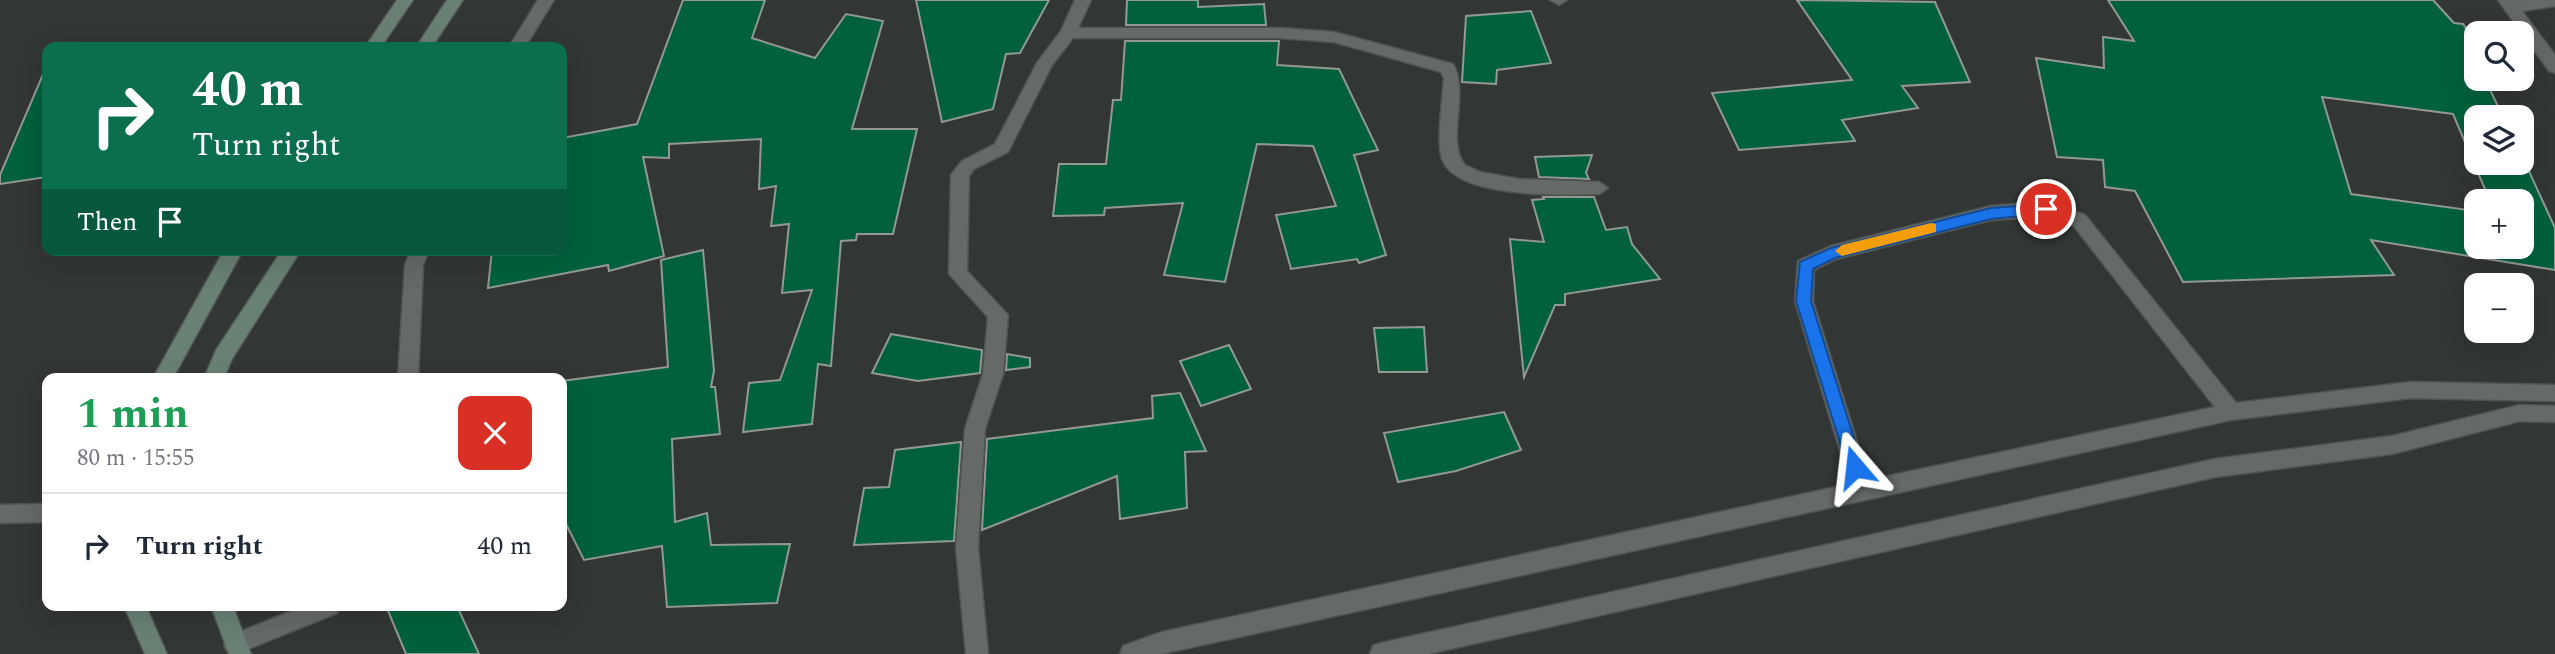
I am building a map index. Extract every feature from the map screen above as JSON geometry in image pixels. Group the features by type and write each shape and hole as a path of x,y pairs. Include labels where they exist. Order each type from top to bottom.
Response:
{"main road":[{"path":"376,42 405,0"},
{"path":"427,42 455,0"},
{"path":"166,373 230,256"},
{"path":"216,373 223,356 288,256"},
{"path":"137,611 156,654"},
{"path":"224,611 237,649"}],"street":[{"path":"520,42 546,0"},
{"path":"976,654 967,547 975,429 993,374 999,315 972,285 958,274 960,175 968,165 1002,148 1045,64 1069,33 1083,0"},
{"path":"2509,4 2555,1"},
{"path":"2509,4 2555,67"},
{"path":"1069,33 1279,33 1334,37 1447,68 1452,78 1451,159 1460,171 1520,188 1599,188"},
{"path":"1862,490 1804,301 1805,266 1831,254 1991,213 2046,209 2079,220 2231,412"},
{"path":"408,373 414,265 418,256"},
{"path":"1131,654 1162,643 1342,601 2231,412 2411,390 2555,393"},
{"path":"1381,654 2215,468 2392,445 2520,413 2555,414"},
{"path":"0,514 42,513"},
{"path":"237,649 318,611"}],"building":[{"path":"683,0 765,0 752,38 815,58 846,14 883,21 852,129 917,129 893,234 857,234 856,240 841,241 831,366 818,364 812,424 743,432 749,383 780,380 812,290 782,293 789,224 771,226 776,186 759,189 761,139 669,144 669,158 643,157 664,256 609,271 608,265 488,288 491,256 567,256 567,137 637,124"},
{"path":"916,0 1049,0 1020,53 1006,54 993,109 942,122"},
{"path":"1127,0 1198,0 1198,7 1264,4 1266,25 1126,25"},
{"path":"1797,0 1935,2 1970,82 1902,86 1918,108 1842,120 1855,141 1739,150 1712,93 1852,80"},
{"path":"2108,0 2433,0 2454,23 2464,25 2464,91 2491,91 2497,105 2464,105 2464,140 2453,114 2322,97 2351,194 2464,209 2464,255 2371,240 2394,275 2183,282 2135,191 2105,187 2103,160 2057,157 2036,58 2104,68 2103,37 2134,41"},
{"path":"1531,11 1551,63 1497,70 1496,84 1462,82 1466,16"},
{"path":"1125,41 1279,41 1277,65 1339,69 1378,150 1354,155 1386,255 1359,263 1357,259 1291,269 1276,215 1336,206 1313,146 1257,144 1225,282 1164,275 1183,203 1105,208 1104,215 1053,216 1059,164 1106,164 1113,100 1121,100"},
{"path":"42,77 42,178 0,184 0,175"},
{"path":"1592,155 1586,173 1589,179 1539,177 1535,157"},
{"path":"2479,175 2531,175 2555,228 2555,270 2488,259 2534,259 2534,189 2485,189"},
{"path":"1543,197 1594,197 1606,230 1627,227 1632,244 1660,279 1565,294 1565,305 1555,305 1524,377 1510,239 1544,242 1532,200 1544,199"},
{"path":"703,250 714,371 711,387 715,387 720,434 672,439 675,522 707,513 711,545 790,544 777,603 667,607 662,546 584,560 567,526 567,380 668,367 661,260"},
{"path":"1424,327 1427,372 1379,372 1374,328"},
{"path":"891,334 982,350 980,373 918,381 872,373"},
{"path":"1229,345 1251,389 1201,406 1180,361"},
{"path":"1007,354 1030,358 1030,367 1006,370"},
{"path":"1180,393 1206,451 1185,452 1187,508 1120,519 1117,476 982,530 987,439 1153,418 1152,396"},
{"path":"1504,412 1521,450 1456,471 1398,482 1384,433"},
{"path":"961,442 954,541 854,545 864,488 889,487 895,450"},
{"path":"388,611 459,611 479,654 406,654"}],"slow traffic":[{"path":"1842,251 1931,228"}],"route":[{"path":"1855,467 1804,301 1805,266 1831,254 1991,213 2046,209"}]}
